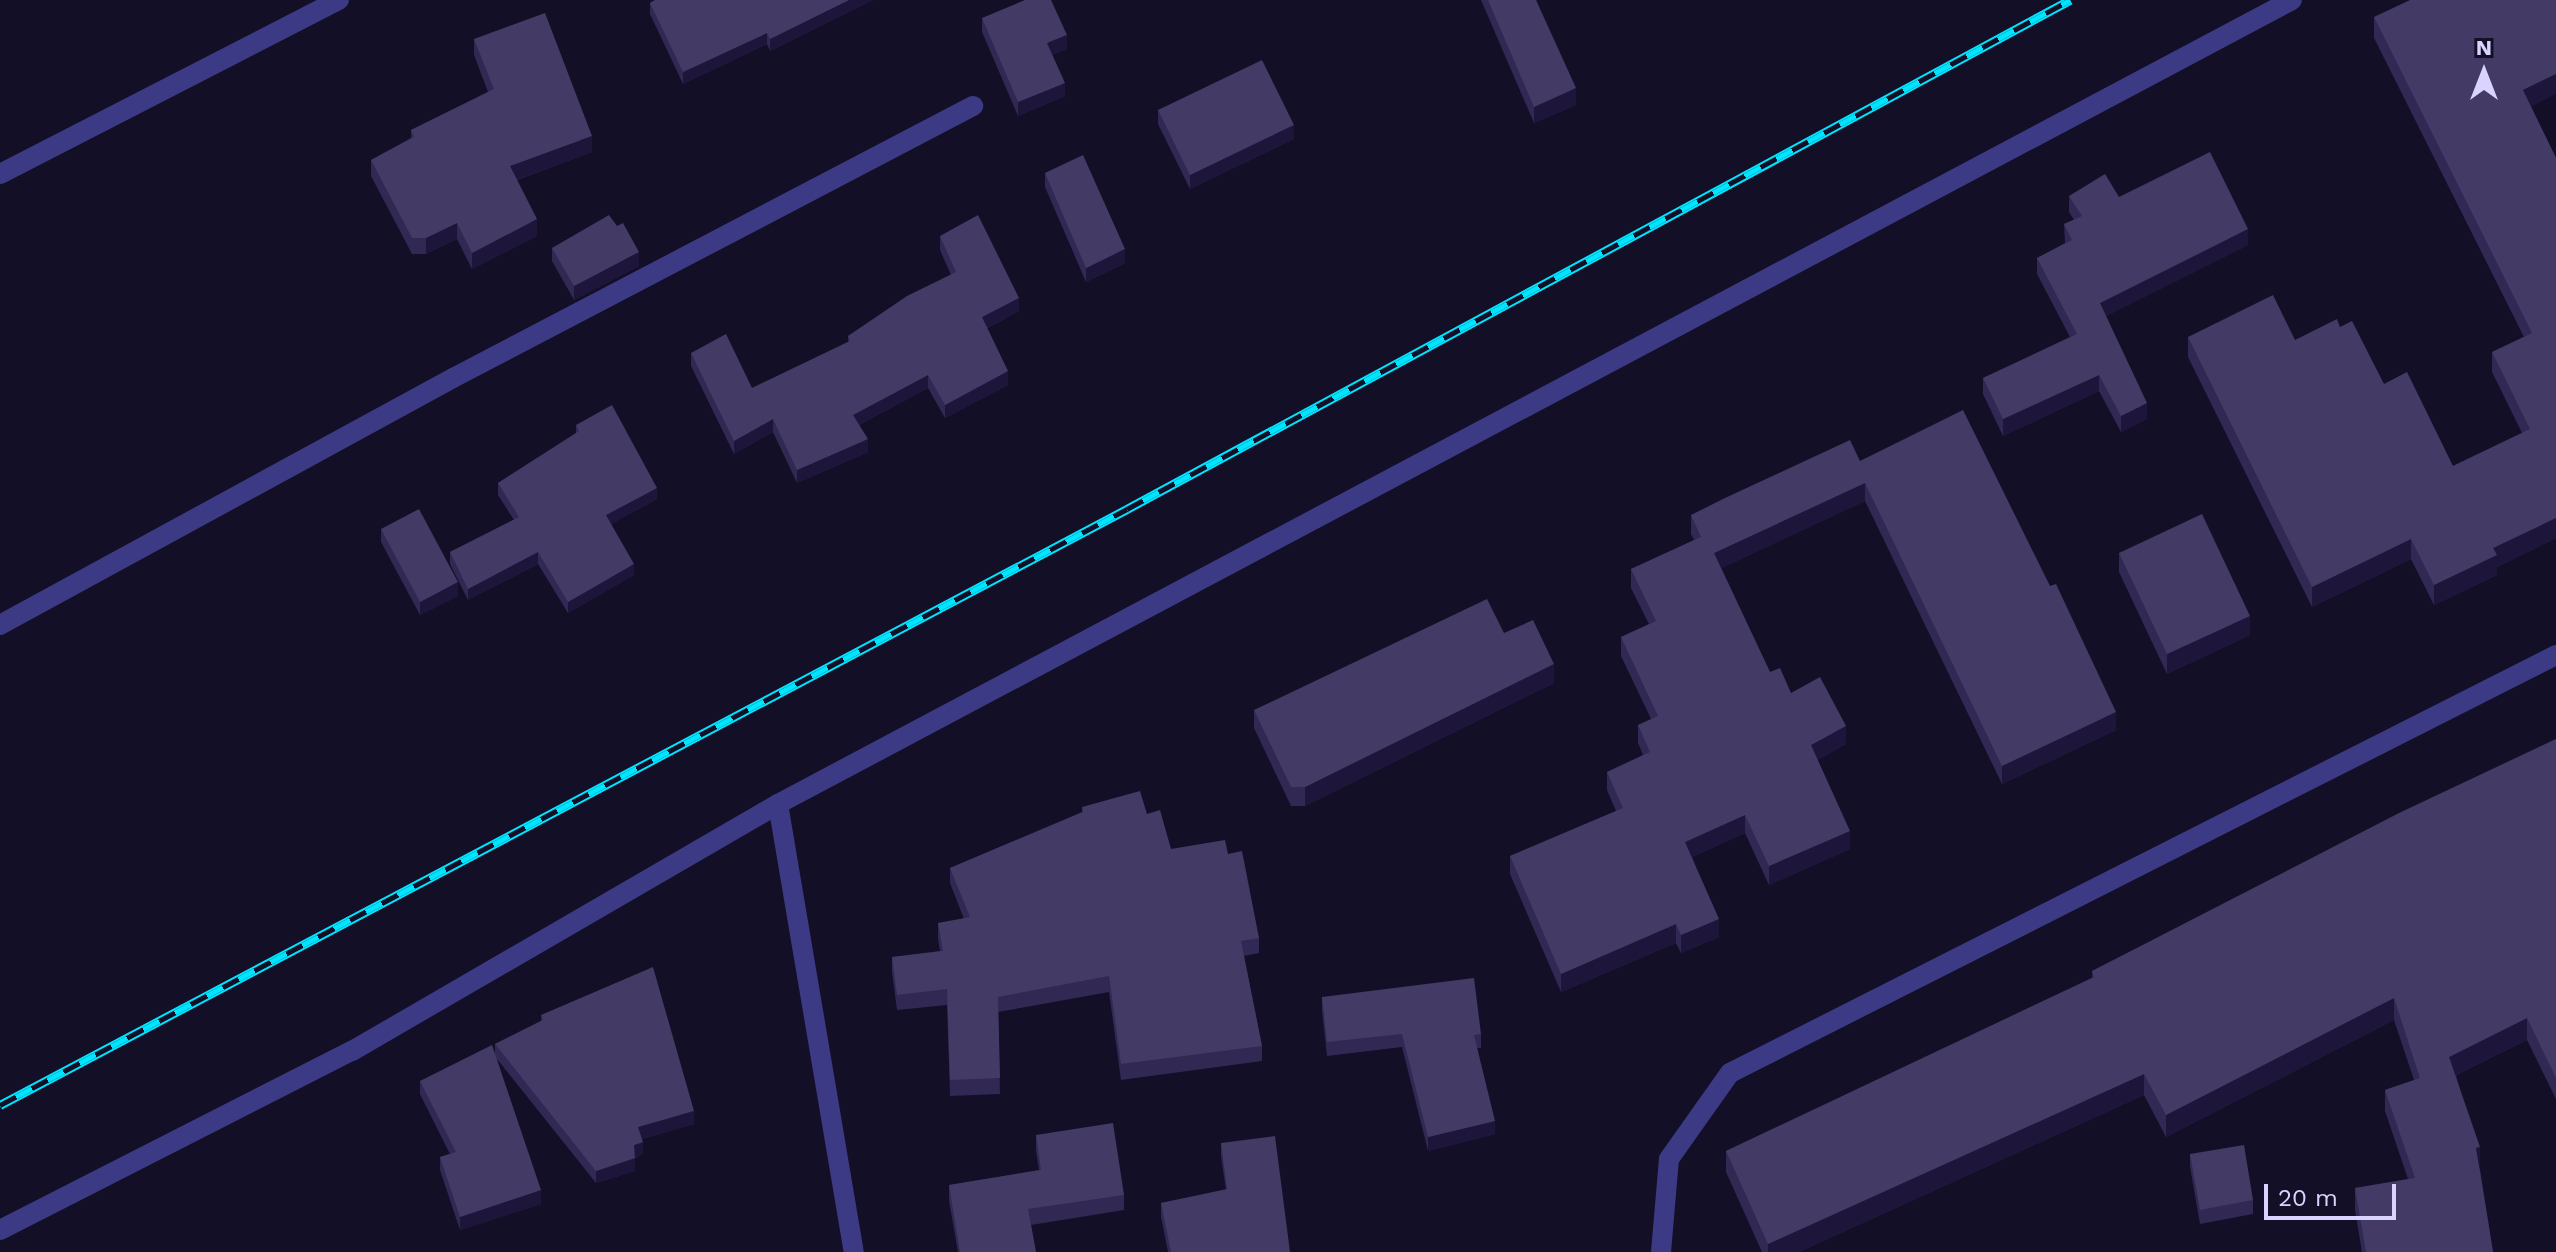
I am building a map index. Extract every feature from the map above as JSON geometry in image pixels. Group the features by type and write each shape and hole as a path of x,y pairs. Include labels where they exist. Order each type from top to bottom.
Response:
{"street":[{"path":"0,174 339,0"},
{"path":"0,1230 352,1051 778,804 2292,0"},
{"path":"0,625 453,378 973,106"},
{"path":"1661,1252 1669,1159 1730,1073 2556,655"},
{"path":"778,804 854,1252"}],"building":[{"path":"655,0 849,0 770,39 767,33 683,72 650,3"},
{"path":"1025,0 1051,0 1067,35 1047,43 1065,83 1018,102 982,18"},
{"path":"1488,0 1536,0 1576,88 1534,107"},
{"path":"2410,0 2556,0 2556,74 2523,90 2556,158 2556,518 2493,548 2497,555 2434,585 2411,539 2312,587 2188,337 2273,295 2295,340 2337,319 2340,327 2352,321 2384,384 2407,372 2453,466 2530,429 2492,352 2532,333 2374,17"},
{"path":"545,13 592,136 510,166 537,219 472,253 457,223 426,238 412,238 371,160 414,137 411,130 494,89 474,39"},
{"path":"1262,60 1294,125 1190,175 1158,110"},
{"path":"2210,152 2248,229 2100,303 2147,403 2121,416 2099,375 2003,419 1983,378 2077,334 2037,258 2072,240 2064,224 2082,216 2069,196 2105,174 2119,197"},
{"path":"1083,155 1125,249 1086,268 1045,173"},
{"path":"609,215 617,226 623,223 639,252 574,286 552,248"},
{"path":"978,215 1019,298 982,317 1008,371 945,405 928,375 853,415 868,439 797,470 773,419 734,441 691,353 726,334 752,388 850,341 848,336 907,296 956,272 940,236"},
{"path":"612,405 657,488 606,515 634,564 568,602 538,552 468,589 450,552 519,517 498,483 579,431 576,425"},
{"path":"1963,410 2050,586 2056,584 2116,712 2002,766 1865,483 1714,553 1770,672 1780,668 1791,693 1820,677 1846,726 1811,745 1850,831 1769,866 1745,815 1685,842 1719,919 1681,935 1676,924 1561,974 1510,856 1623,808 1607,772 1650,752 1638,725 1658,716 1621,637 1656,621 1631,569 1701,537 1691,515 1725,498 1850,440 1860,461"},
{"path":"419,509 458,582 420,602 381,529"},
{"path":"2202,514 2250,616 2167,654 2119,553"},
{"path":"1487,599 1504,633 1533,620 1554,664 1305,787 1291,787 1254,710"},
{"path":"2556,739 2556,1078 2527,1018 2449,1057 2480,1147 2476,1148 2493,1252 2366,1252 2355,1188 2415,1178 2385,1090 2420,1078 2394,998 2166,1115 2144,1074 1768,1244 1726,1151 2094,977 2092,971 2399,813"},
{"path":"1140,791 1147,814 1160,810 1171,849 1225,840 1228,854 1242,851 1259,938 1241,941 1262,1046 1121,1064 1109,976 998,997 1000,1078 950,1080 947,989 897,995 892,957 943,951 938,923 970,917 950,868 1083,812 1082,807"},
{"path":"653,967 694,1111 638,1127 643,1142 634,1145 635,1158 596,1171 495,1044 543,1020 541,1015"},
{"path":"1474,978 1481,1034 1474,1035 1495,1121 1428,1137 1402,1034 1327,1042 1322,997"},
{"path":"492,1045 541,1190 460,1217 440,1157 456,1152 420,1081"},
{"path":"1113,1123 1124,1195 1028,1209 1036,1252 960,1252 949,1185 1041,1170 1036,1135"},
{"path":"1275,1136 1290,1252 1171,1252 1161,1203 1227,1189 1221,1143"},
{"path":"2244,1145 2253,1200 2200,1210 2190,1154"}],"railway":[{"path":"0,1105 1127,509 2070,0"}]}
